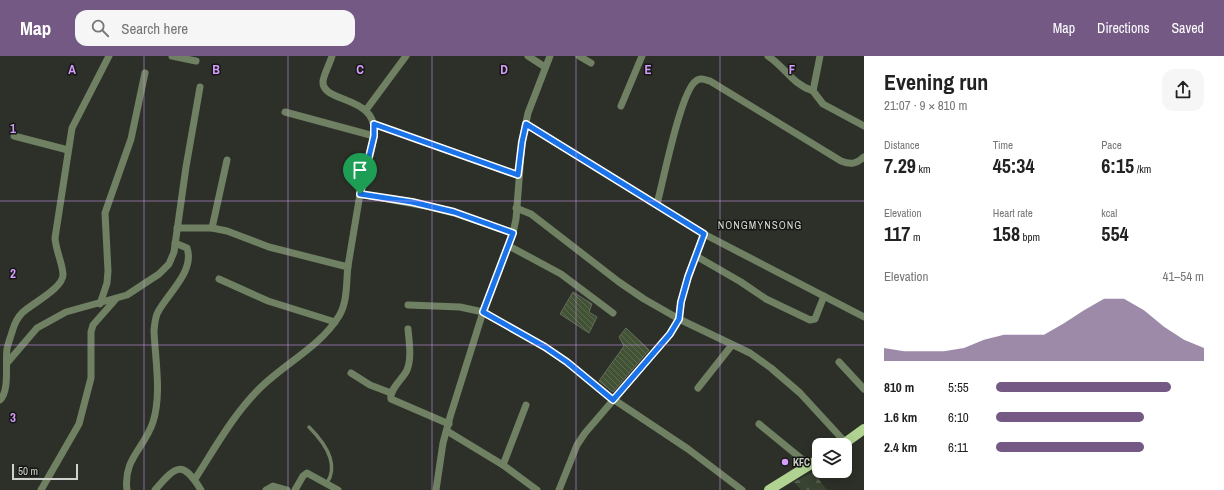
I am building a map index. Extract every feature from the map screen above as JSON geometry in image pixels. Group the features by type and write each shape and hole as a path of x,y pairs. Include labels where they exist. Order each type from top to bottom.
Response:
{"main road":[{"path":"852,438 864,429"},
{"path":"769,490 812,463"}],"street":[{"path":"0,400 2,398 6,380 7,349 17,319 23,312 58,285 62,279 63,274 56,250 55,238 72,128 109,56"},
{"path":"172,56 196,61"},
{"path":"194,479 232,420 245,404 276,373 302,354 324,335 340,315 345,302 348,267 360,194 374,136 374,124 372,117 366,110 330,93 324,87 323,82 332,56"},
{"path":"366,110 406,56"},
{"path":"528,56 545,67"},
{"path":"436,490 448,427 483,312 513,233 522,142 530,106 550,56"},
{"path":"579,56 592,63"},
{"path":"621,106 642,56"},
{"path":"768,56 780,65 797,84 813,91 823,104 864,126"},
{"path":"813,91 820,56"},
{"path":"100,304 108,271 106,213 131,139 145,74"},
{"path":"657,204 677,123 690,86 697,80 703,79 710,81 841,161 850,164 857,163 864,157"},
{"path":"7,363 43,323 66,312 115,300 127,295 159,274 169,264 175,244 200,87"},
{"path":"285,112 374,136"},
{"path":"374,124 518,175"},
{"path":"526,124 704,234 864,317"},
{"path":"14,136 68,150"},
{"path":"212,228 227,160"},
{"path":"360,194 412,202 438,208 513,233"},
{"path":"516,208 531,214 619,282 679,319 750,353 771,368 800,393 839,438"},
{"path":"177,228 212,228 226,231 284,251 348,267"},
{"path":"559,490 577,445 584,433 670,334 679,319 681,302 704,234"},
{"path":"127,490 126,472 130,461 147,434 156,411 157,390 154,330 155,320 158,312 183,275 190,256 187,248 175,244"},
{"path":"509,246 561,274 614,313"},
{"path":"696,256 741,282 766,299 810,320 816,319 824,296"},
{"path":"219,279 268,301 334,322"},
{"path":"41,490 79,424 91,378 90,332 93,325 115,300"},
{"path":"408,304 460,308 483,312 545,347 567,362 613,400 688,449 742,490"},
{"path":"408,329 410,362 407,371 391,393 391,399 448,427 537,490"},
{"path":"698,388 732,345"},
{"path":"838,362 864,389"},
{"path":"351,373 366,384 391,393"},
{"path":"503,465 526,405"},
{"path":"759,424 809,465"},
{"path":"155,490 171,473 179,469 185,470 192,474 201,490"},
{"path":"295,490 303,476 307,473 338,490"},
{"path":"266,490 273,486 287,490"}],"lane":[{"path":"309,427 324,442 328,451 332,470 327,484"}],"green space":[{"path":"812,473 812,478 818,478 827,490 801,490 794,482"}],"building":[{"path":"573,292 592,304 589,312 597,317 589,333 560,314"},
{"path":"626,328 649,350 613,392 599,381 624,346 619,337"}],"place":[{"name":"KFC","path":"785,462"}],"district":[{"name":"NONGMYNSONG","path":"760,225"}],"route":[{"path":"374,124 518,175 526,124 704,234 688,277 677,323 670,334 613,400 567,362 545,347 483,312 513,233 454,212 412,202 360,194 374,136 374,124"}]}
